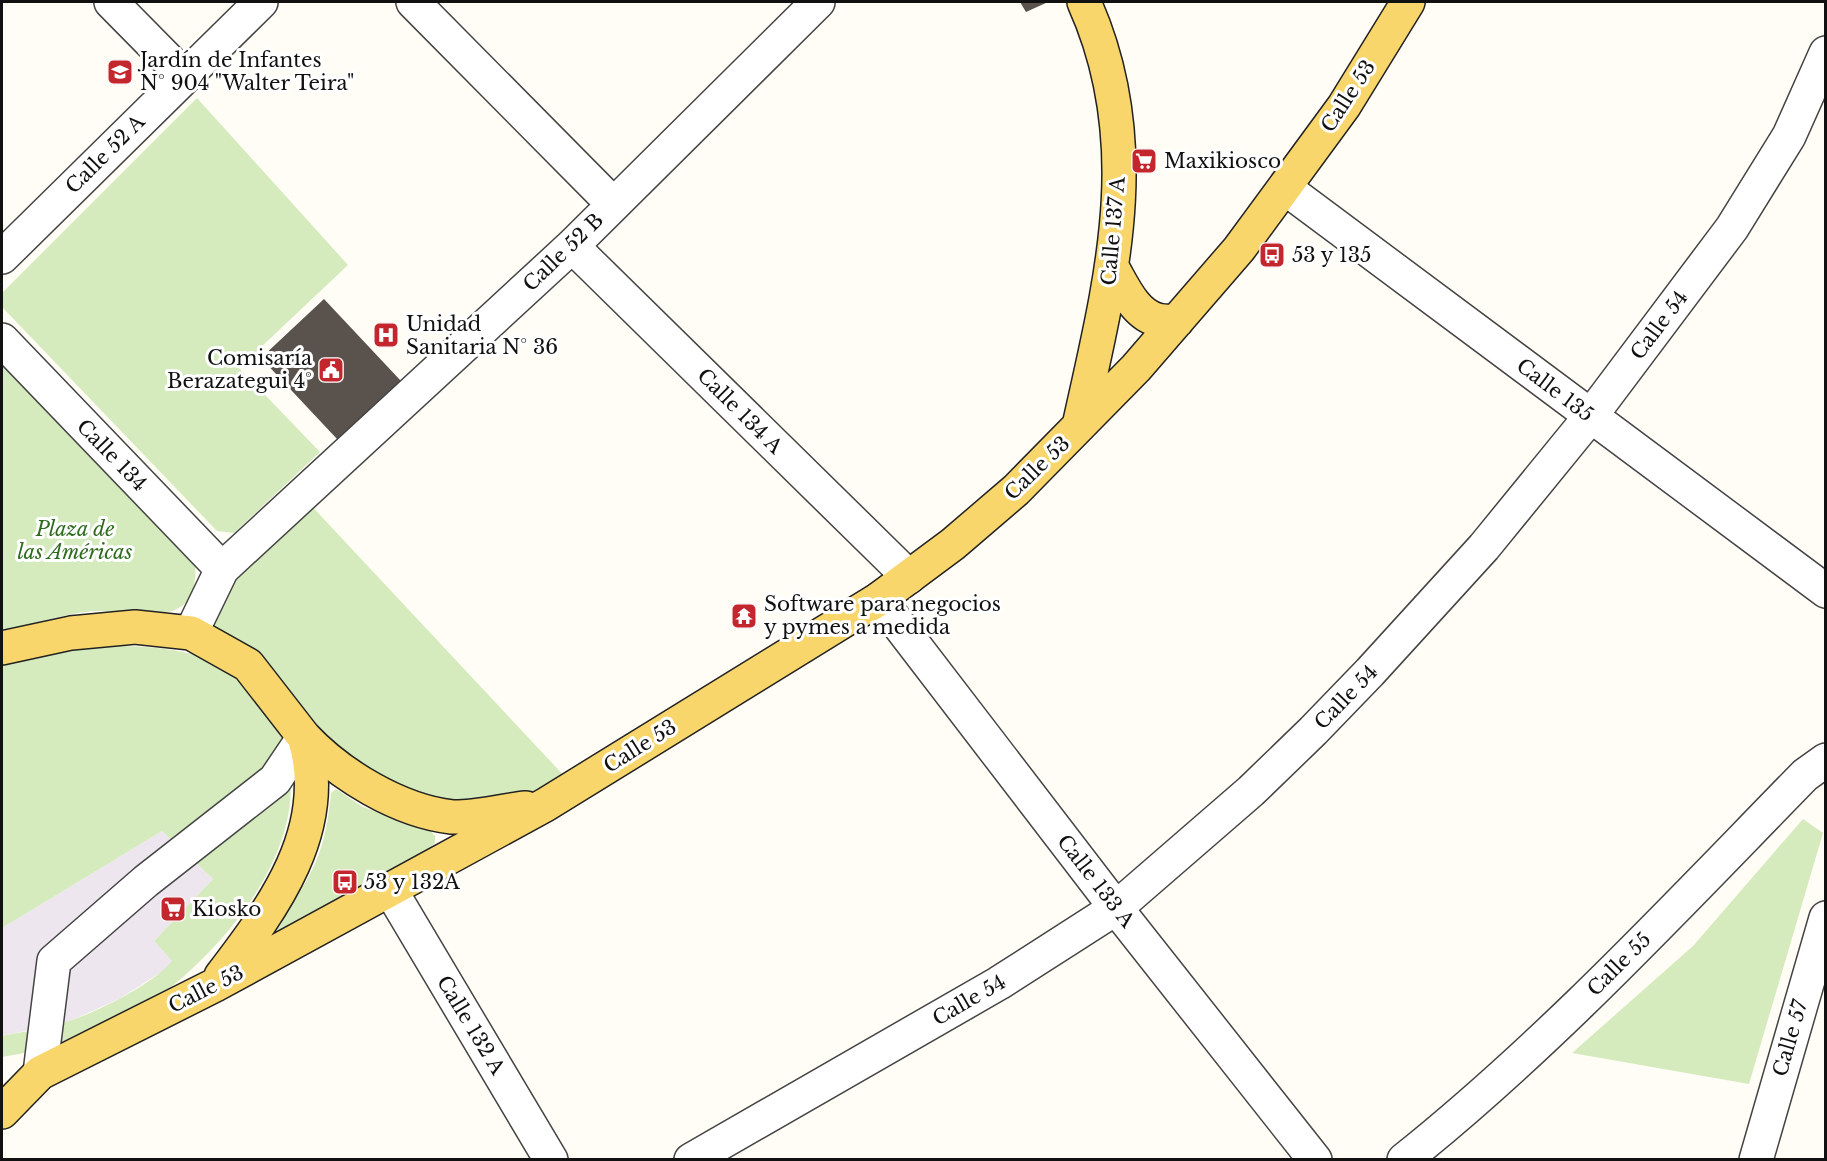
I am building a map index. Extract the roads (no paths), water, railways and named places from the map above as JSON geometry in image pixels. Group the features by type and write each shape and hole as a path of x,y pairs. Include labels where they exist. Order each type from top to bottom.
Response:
{"main road":[{"name":"Calle 137 A","path":"1079,426 1112,267 1118,229 1119,185 1114,101 1097,29 1084,2"},
{"name":"Calle 53","path":"2,1112 40,1073 215,985 545,805 879,599 953,544 1016,490 1136,368 1239,249 1344,106 1408,2"},
{"path":"1112,267 1126,292 1148,316 1160,321 1177,321"},
{"path":"2,648 71,633 135,627 191,633"},
{"name":"Calle 53","path":"191,633 248,665 304,737 357,782 421,809 453,817 545,805"},
{"path":"215,985 286,883 306,832 313,795 308,748 304,737"},
{"path":"2,1077 40,1073"}],"street":[{"path":"111,2 184,76"},
{"name":"Calle 52 A","path":"2,257 261,2"},
{"path":"413,2 613,204"},
{"name":"Calle 52 B","path":"191,633 222,569 572,246 818,2"},
{"name":"Calle 54","path":"691,1160 999,983 1116,908 1251,791 1370,672 1484,547 1590,417 1732,228 1789,136 1826,53"},
{"name":"Calle 135","path":"1285,188 1826,591"},
{"name":"Calle 134 A","path":"572,246 909,577"},
{"name":"Calle 134","path":"2,340 222,569"},
{"name":"Calle 133 A","path":"879,599 1116,908 1315,1160"},
{"path":"40,1073 54,961 146,881 275,780 304,737"},
{"name":"Calle 55","path":"1404,1160 1496,1082 1602,983 1804,775 1826,760"},
{"name":"Calle 132 A","path":"391,891 550,1160"},
{"name":"Calle 57","path":"1756,1160 1817,976 1826,918"}],"place":[{"name":"Jardín de Infantes N° 904 \"Walter Teira\"","path":"120,72"},
{"name":"Maxikiosco","path":"1144,161"},
{"name":"53 y 135","path":"1272,255"},
{"name":"Unidad Sanitaria N° 36","path":"386,335"},
{"name":"Comisaría Berazategui 4°","path":"331,370"},
{"name":"Software para negocios y pymes a medida","path":"744,616"},
{"name":"53 y 132A","path":"345,882"},
{"name":"Kiosko","path":"173,909"}],"park label":[{"name":"Plaza de las Américas","path":"75,540"}]}
